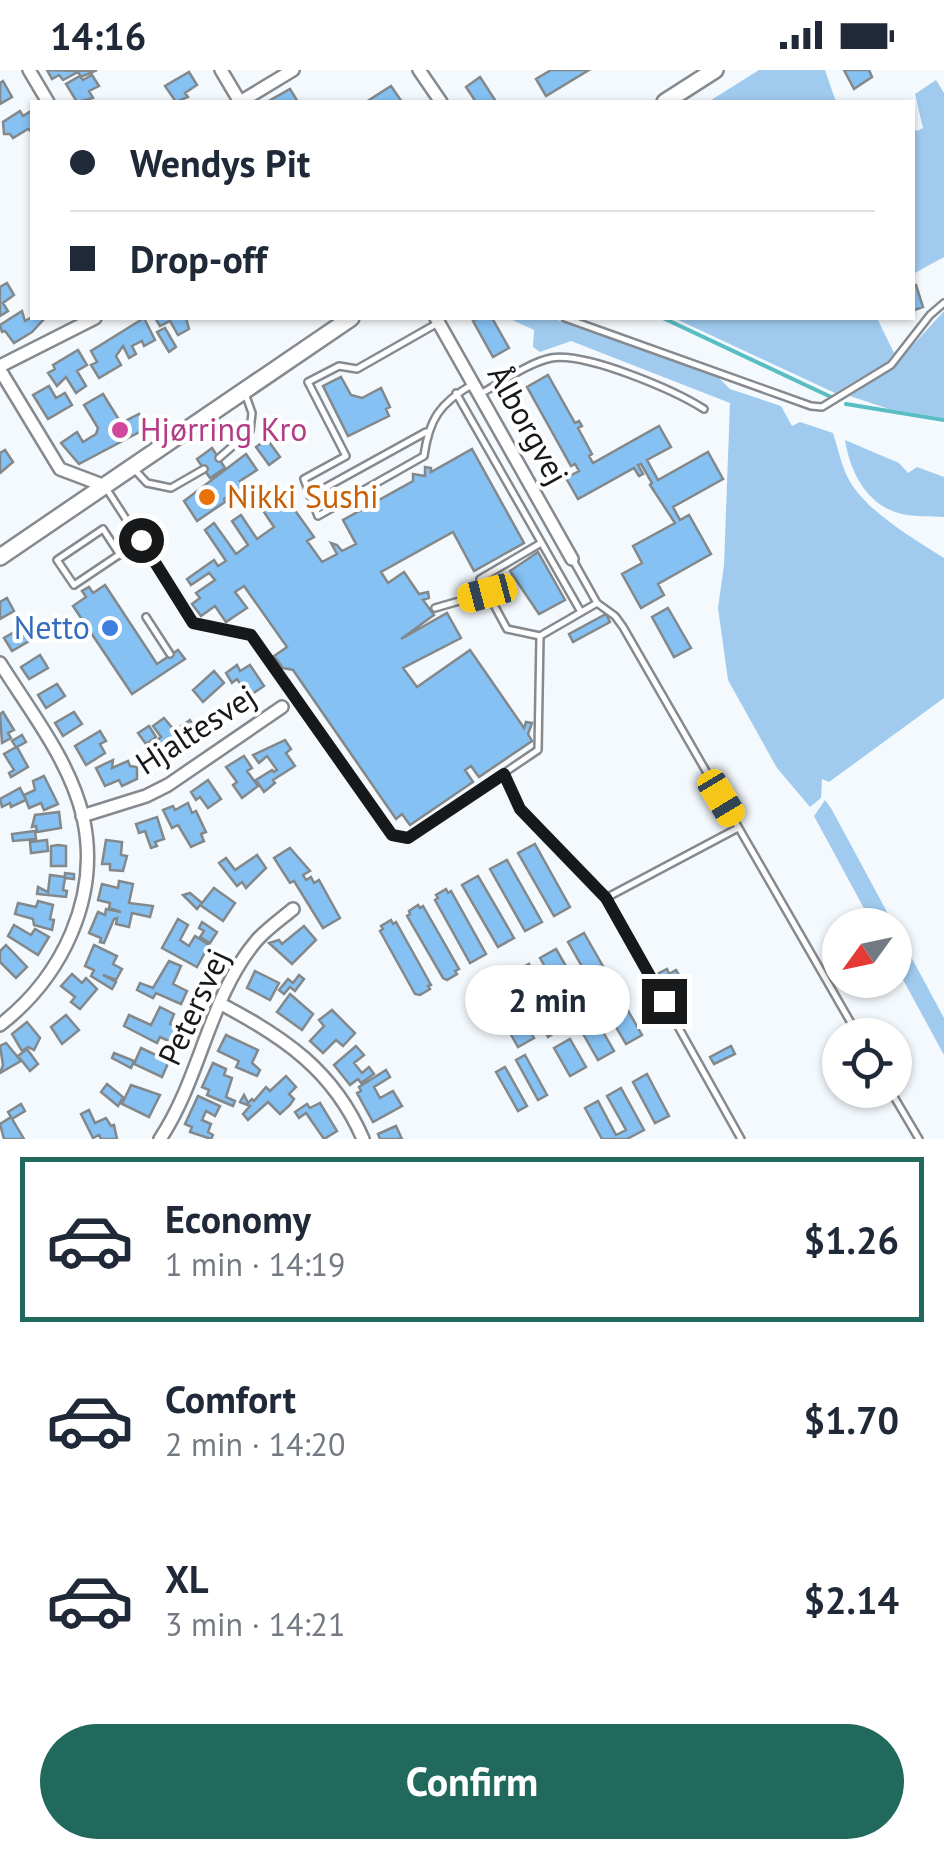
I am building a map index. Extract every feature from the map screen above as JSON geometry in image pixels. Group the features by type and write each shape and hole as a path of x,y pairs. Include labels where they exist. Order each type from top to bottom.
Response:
{"main road":[{"path":"669,100 714,70"},
{"path":"0,557 348,320"}],"street":[{"path":"29,70 47,100"},
{"path":"221,70 239,100"},
{"path":"243,100 294,70"},
{"path":"419,70 440,100"},
{"path":"92,320 0,368 60,468 105,486"},
{"name":"Ålborgvej","path":"437,320 572,560"},
{"path":"0,663 66,773 82,816 86,848 78,919 67,946 40,989 0,1026"},
{"name":"Hjaltesvej","path":"82,816 168,785 282,707"},
{"name":"Petersvej","path":"160,1139 240,966 256,941 293,909"},
{"path":"221,1004 270,1030 297,1050 341,1099 363,1139"}],"lane":[{"path":"571,320 822,407 890,365 944,303"},
{"path":"437,320 356,368 339,366 308,382 346,456 304,479 318,516 424,456 427,432 446,400 549,358 598,363 704,409"},
{"path":"219,458 250,431 252,413 244,390"},
{"path":"456,394 581,612"},
{"path":"310,496 427,432"},
{"path":"132,467 146,483 171,488 204,468"},
{"path":"105,486 193,623 251,635 392,835 408,838 538,750 540,636"},
{"path":"120,555 103,529 58,560 74,585 120,555 141,540"},
{"path":"542,543 480,580 508,629 540,636 596,603"},
{"path":"572,560 596,603 623,627 848,1018"},
{"path":"434,608 487,593"},
{"path":"146,618 170,654"},
{"path":"504,774 520,809 606,898 741,1139"},
{"path":"606,898 738,828"},
{"path":"900,1108 918,1139"}],"shaded area":[{"path":"759,70 825,70 835,100 711,100"},
{"path":"936,80 944,93 944,257 915,273 915,130 923,128 915,94"},
{"path":"944,311 944,418 889,409 850,396 891,369"},
{"path":"512,320 558,320 719,378 730,389 781,406 792,426 800,422 833,433 855,490 891,523 944,558 944,698 829,782 822,779 821,798 810,807 777,768 728,680 718,608 724,565 730,403 571,341 540,352 533,347 534,330"},
{"path":"678,320 878,320 894,353 887,362 835,393"},
{"path":"845,440 899,463 908,473 917,467 944,477 944,517 902,514 879,504 856,475"},
{"path":"825,800 885,908 864,908 814,816"},
{"path":"912,959 944,1018 944,1055 912,996"}],"building":[{"path":"47,70 97,70 81,77 78,72 63,80 59,75 52,79"},
{"path":"551,70 589,70 546,96 536,79"},
{"path":"844,70 869,70 872,77 854,89"},
{"path":"189,72 197,85 181,100 175,100 165,86"},
{"path":"92,75 99,86 89,91 93,98 76,100 66,84 80,76 83,80"},
{"path":"480,77 495,100 475,100 466,87"},
{"path":"3,81 12,97 0,104 0,83"},
{"path":"391,86 401,100 369,100"},
{"path":"290,89 297,100 271,100"},
{"path":"20,111 23,116 30,112 30,130 13,138 4,134 3,122"},
{"path":"7,283 14,295 3,303 8,311 0,316 0,287"},
{"path":"915,285 923,307 915,310"},
{"path":"22,311 25,321 43,320 14,343 0,325"},
{"path":"141,320 145,320 155,340 144,346 142,341 132,346 136,354 129,358 123,346 116,356 121,365 99,378 91,365 97,362 91,351"},
{"path":"156,320 187,320 189,329 178,335 170,321 160,326"},
{"path":"493,320 509,348 493,357 473,321"},
{"path":"165,328 176,347 169,352 157,332"},
{"path":"78,350 87,365 77,371 86,386 76,393 66,377 57,386 48,373 55,369 53,365"},
{"path":"548,375 575,423 579,421 582,426 578,428 593,463 659,426 671,447 647,460 658,480 708,452 723,479 673,507 680,520 689,515 711,554 658,584 664,595 641,608 622,574 642,563 633,546 675,523 641,464 638,465 643,474 639,476 634,468 578,499 566,478 579,471 575,464 571,466 527,387"},
{"path":"341,377 351,395 362,398 381,388 390,407 386,409 389,416 348,436 323,386"},
{"path":"49,386 56,398 65,393 72,405 48,419 33,395"},
{"name":"Hjørring Kro","path":"103,394 121,423 139,414 147,428 79,464 61,443 77,432 83,442 96,434 98,428 84,405"},
{"path":"267,439 280,457 269,465 256,447"},
{"path":"212,448 225,468 210,478 197,459"},
{"path":"472,449 524,543 474,571 453,532 381,572 388,583 404,572 419,594 428,592 429,598 423,600 434,615 401,639 447,613 461,638 403,668 417,687 470,650 524,728 526,722 532,723 528,734 532,741 479,777 471,766 465,770 473,782 410,825 402,814 396,819 293,670 283,668 274,656 287,647 244,586 235,592 247,608 226,622 215,606 201,616 192,604 200,598 196,593 215,580 209,573 191,585 187,579 214,560 218,566 226,561 205,530 214,523 236,554 248,545 232,521 241,515 257,539 274,527 258,503 279,488 314,537 307,541 322,562 337,554 331,543 342,551 356,544 343,520 413,481 413,474 425,476 425,467 431,468 431,472"},
{"path":"5,450 13,462 0,473 0,453"},
{"path":"246,454 257,470 240,481 243,486 225,502 197,521 184,501"},
{"path":"538,552 565,600 539,614 510,571"},
{"name":"Netto","path":"105,585 157,664 178,650 185,659 132,694 73,606 86,597 82,591 89,587 93,593"},
{"path":"7,598 14,611 0,619 0,602"},
{"path":"668,608 691,648 674,657 652,617"},
{"path":"606,614 610,622 573,642 569,634"},
{"path":"23,627 31,640 12,651 4,638"},
{"path":"40,655 48,668 29,679 21,667"},
{"path":"237,665 240,671 250,665 264,686 249,696 237,679 232,683 226,673"},
{"path":"214,671 224,683 203,702 193,690"},
{"path":"57,684 65,696 46,708 38,695"},
{"path":"3,712 14,730 8,733 11,738 2,743 0,714"},
{"path":"74,712 82,724 63,736 55,723"},
{"path":"164,718 180,737 176,740 179,745 161,758 152,745 161,737 153,726"},
{"path":"190,720 194,727 205,720 213,733 199,743 181,726"},
{"path":"149,726 156,737 146,744 138,733"},
{"path":"100,731 106,741 100,744 105,753 86,765 75,746"},
{"path":"22,735 26,742 17,747 28,767 11,777 9,773 14,770 4,754 16,747 12,741"},
{"path":"285,740 291,749 286,753 295,766 273,780 275,783 264,792 256,780 277,770 267,756 259,763 253,755"},
{"path":"244,756 252,768 247,771 258,786 242,798 226,767"},
{"path":"113,760 112,768 128,761 130,766 137,767 137,779 122,786 119,780 105,786 96,768"},
{"path":"44,776 58,804 44,810 41,803 29,808 24,795 35,790 33,781"},
{"path":"208,780 221,799 208,808 191,792"},
{"path":"20,788 26,800 2,807 0,799"},
{"path":"188,803 206,832 201,834 204,841 191,847 178,825 172,828 163,810 173,806 175,810"},
{"path":"59,812 61,828 37,832 36,826 32,827 35,815"},
{"path":"157,817 164,839 151,848 145,831 139,833 136,824"},
{"path":"35,831 36,839 13,841 12,834"},
{"path":"47,840 48,851 31,853 30,842"},
{"path":"106,840 122,842 121,855 127,856 123,871 110,870 110,864 102,864"},
{"path":"535,844 570,907 554,916 518,853"},
{"path":"51,846 66,846 66,866 51,866"},
{"path":"290,848 310,871 303,875 306,880 319,880 340,918 323,928 294,881 290,883 274,858"},
{"path":"257,855 266,868 246,888 242,882 237,886 219,863 226,858 235,870"},
{"path":"507,860 542,922 525,931 490,869"},
{"path":"65,873 74,874 74,879 65,878 66,897 37,894 38,887 48,892 50,875 65,877"},
{"path":"478,876 514,938 498,947 462,885"},
{"path":"119,881 133,884 129,903 153,906 150,917 132,913 129,927 116,924 117,918 114,919 104,943 100,942 101,938 89,933 98,912 121,912 98,900 102,884 118,888"},
{"path":"214,888 235,903 223,921 200,905 197,909 183,895 190,893 202,903"},
{"path":"446,889 451,891 486,954 470,963 435,900"},
{"path":"38,901 53,905 52,930 15,914 18,903 36,907"},
{"path":"418,905 423,906 459,969 447,980 407,916"},
{"path":"178,919 188,925 180,940 189,946 195,936 209,945 197,967 162,948"},
{"path":"391,920 396,922 431,985 420,995 415,994 380,931"},
{"path":"202,922 217,932 210,943 200,937 204,931 199,928"},
{"path":"14,925 31,935 35,929 49,937 38,955 8,936"},
{"path":"304,926 316,940 292,964 269,943 279,940 282,944"},
{"path":"584,933 620,996 604,1005 568,942"},
{"path":"6,945 27,967 16,978 0,962 0,951"},
{"path":"94,945 117,956 113,964 122,969 116,980 103,975 116,982 112,989 91,976 94,970 85,966"},
{"path":"556,949 592,1011 576,1021 540,958"},
{"path":"169,961 181,966 173,984 187,991 181,1004 137,990 140,983 153,988"},
{"path":"529,964 564,1027 548,1037 512,973"},
{"path":"667,969 669,974 676,970 682,980 670,994 659,973"},
{"path":"255,971 279,983 270,1000 247,988"},
{"path":"72,974 82,983 86,978 97,989 80,1009 71,1002 75,997 61,986"},
{"path":"299,975 304,979 295,991 290,987 284,994 279,990 288,979 293,983"},
{"path":"501,980 534,1038 518,1047 485,989"},
{"path":"290,994 313,1014 302,1030 277,1012"},
{"path":"160,1007 174,1014 170,1024 180,1029 173,1043 160,1037 157,1043 124,1026 129,1015 151,1025"},
{"path":"626,1007 642,1035 626,1044 610,1017"},
{"path":"332,1010 355,1033 343,1046 336,1040 323,1053 310,1041 324,1026 319,1020"},
{"path":"66,1015 79,1030 62,1044 51,1027"},
{"path":"27,1022 40,1038 34,1050 28,1047 22,1051 12,1034"},
{"path":"598,1023 614,1051 598,1060 582,1032"},
{"path":"226,1035 258,1050 252,1063 260,1070 257,1076 236,1067 239,1061 218,1051"},
{"path":"570,1039 586,1067 570,1076 554,1048"},
{"path":"6,1043 21,1061 0,1073 0,1046"},
{"path":"356,1046 364,1055 354,1063 362,1073 369,1067 374,1074 350,1085 334,1065"},
{"path":"731,1046 735,1054 714,1064 710,1057"},
{"path":"141,1048 169,1061 162,1077 134,1064"},
{"path":"27,1049 38,1064 30,1071 18,1056"},
{"path":"114,1053 134,1061 131,1068 112,1058"},
{"path":"525,1055 547,1095 538,1100 516,1060"},
{"path":"213,1063 226,1069 224,1075 232,1078 226,1097 235,1101 233,1106 207,1095 209,1090 202,1087"},
{"path":"505,1067 527,1106 518,1111 496,1072"},
{"path":"386,1070 390,1077 374,1087 380,1098 393,1091 402,1106 373,1122 357,1093 361,1091 359,1087"},
{"path":"647,1074 669,1116 655,1123 633,1082"},
{"path":"286,1076 296,1087 289,1094 294,1099 290,1105 280,1114 268,1102 248,1120 243,1114 250,1106 240,1102 244,1095 248,1103 254,1101 266,1087 270,1091"},
{"path":"107,1084 123,1097 118,1106 101,1092"},
{"path":"131,1085 160,1095 149,1117 122,1104"},
{"path":"621,1088 644,1130 627,1139 602,1139 585,1108 598,1101 616,1135 626,1130 607,1096"},
{"path":"198,1096 220,1106 215,1116 206,1111 202,1120 211,1124 211,1139 190,1132 192,1127 185,1124"},
{"path":"320,1103 337,1131 324,1139 306,1113 299,1118 295,1112 307,1104 310,1108"},
{"path":"21,1104 25,1111 12,1119 24,1139 4,1139 0,1124 11,1117 8,1112"},
{"path":"89,1110 95,1123 106,1118 114,1125 117,1139 101,1139 99,1135 93,1138 81,1114"},
{"path":"396,1126 402,1139 380,1139 378,1134"}],"waterway":[{"path":"667,320 831,397"},
{"path":"846,404 944,420"}],"place":[{"name":"Hjørring Kro","path":"120,430"},
{"name":"Nikki Sushi","path":"207,497"},
{"name":"Netto","path":"110,628"}],"route":[{"path":"141,540 193,623 251,635 392,835 408,838 504,774 520,809 606,898 664,1001"}]}
